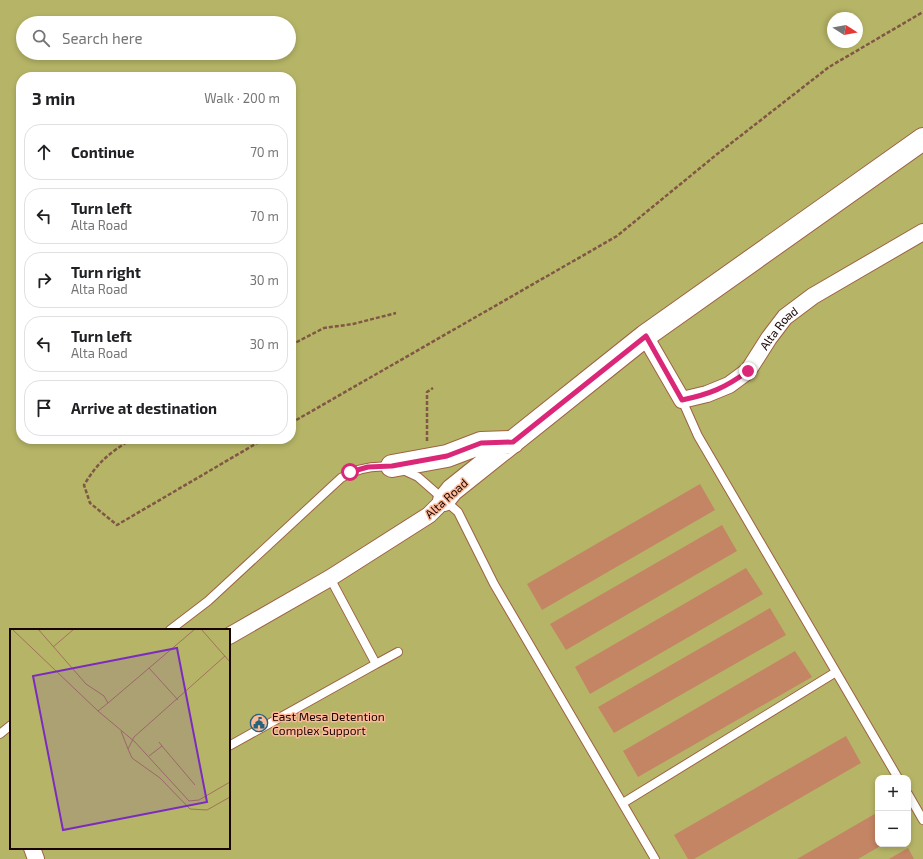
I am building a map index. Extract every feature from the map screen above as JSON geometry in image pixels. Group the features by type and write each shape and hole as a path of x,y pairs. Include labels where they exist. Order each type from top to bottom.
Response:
{"street":[{"name":"Alta Road","path":"230,635 330,578 429,515 452,490 646,336 923,139"},
{"name":"Alta Road","path":"682,400 707,394 729,385 748,371 769,338 785,317 813,296 923,232"},
{"path":"646,336 682,400"},
{"path":"392,466 447,456 481,443 513,442"},
{"path":"32,849 36,859"}],"lane":[{"path":"682,400 698,436 896,775"},
{"path":"171,629 208,601 340,478 350,472 376,465 392,466 408,471 418,477 458,512 494,584 655,859"},
{"path":"330,578 376,664"},
{"path":"230,745 398,652"},
{"path":"623,804 836,672"},
{"path":"0,734 10,726"},
{"path":"911,799 923,820"}],"path":[{"path":"296,420 617,236 722,150 830,67 923,12"},
{"path":"296,342 324,328 353,324 396,313"},
{"path":"428,459 427,392 433,388"},
{"path":"124,444 109,453 92,472 84,485 90,502 117,525 255,444"}],"shaded area":[{"path":"0,0 923,0 923,859 0,859"}],"building":[{"path":"700,484 715,510 542,610 527,584"},
{"path":"722,525 737,551 566,650 550,624"},
{"path":"746,568 763,594 590,694 575,667"},
{"path":"770,608 786,635 614,733 598,707"},
{"path":"795,651 812,677 638,777 623,751"},
{"path":"846,736 861,763 694,859 688,859 674,835"},
{"path":"875,814 875,847 879,847 858,859 797,859"},
{"path":"908,848 914,859 889,859"}],"place":[{"name":"East Mesa Detention Complex Support","path":"259,723"}],"route":[{"path":"350,472 376,465 392,466 447,456 481,443 513,442 646,336 682,400 707,394 729,385 748,371"}]}
